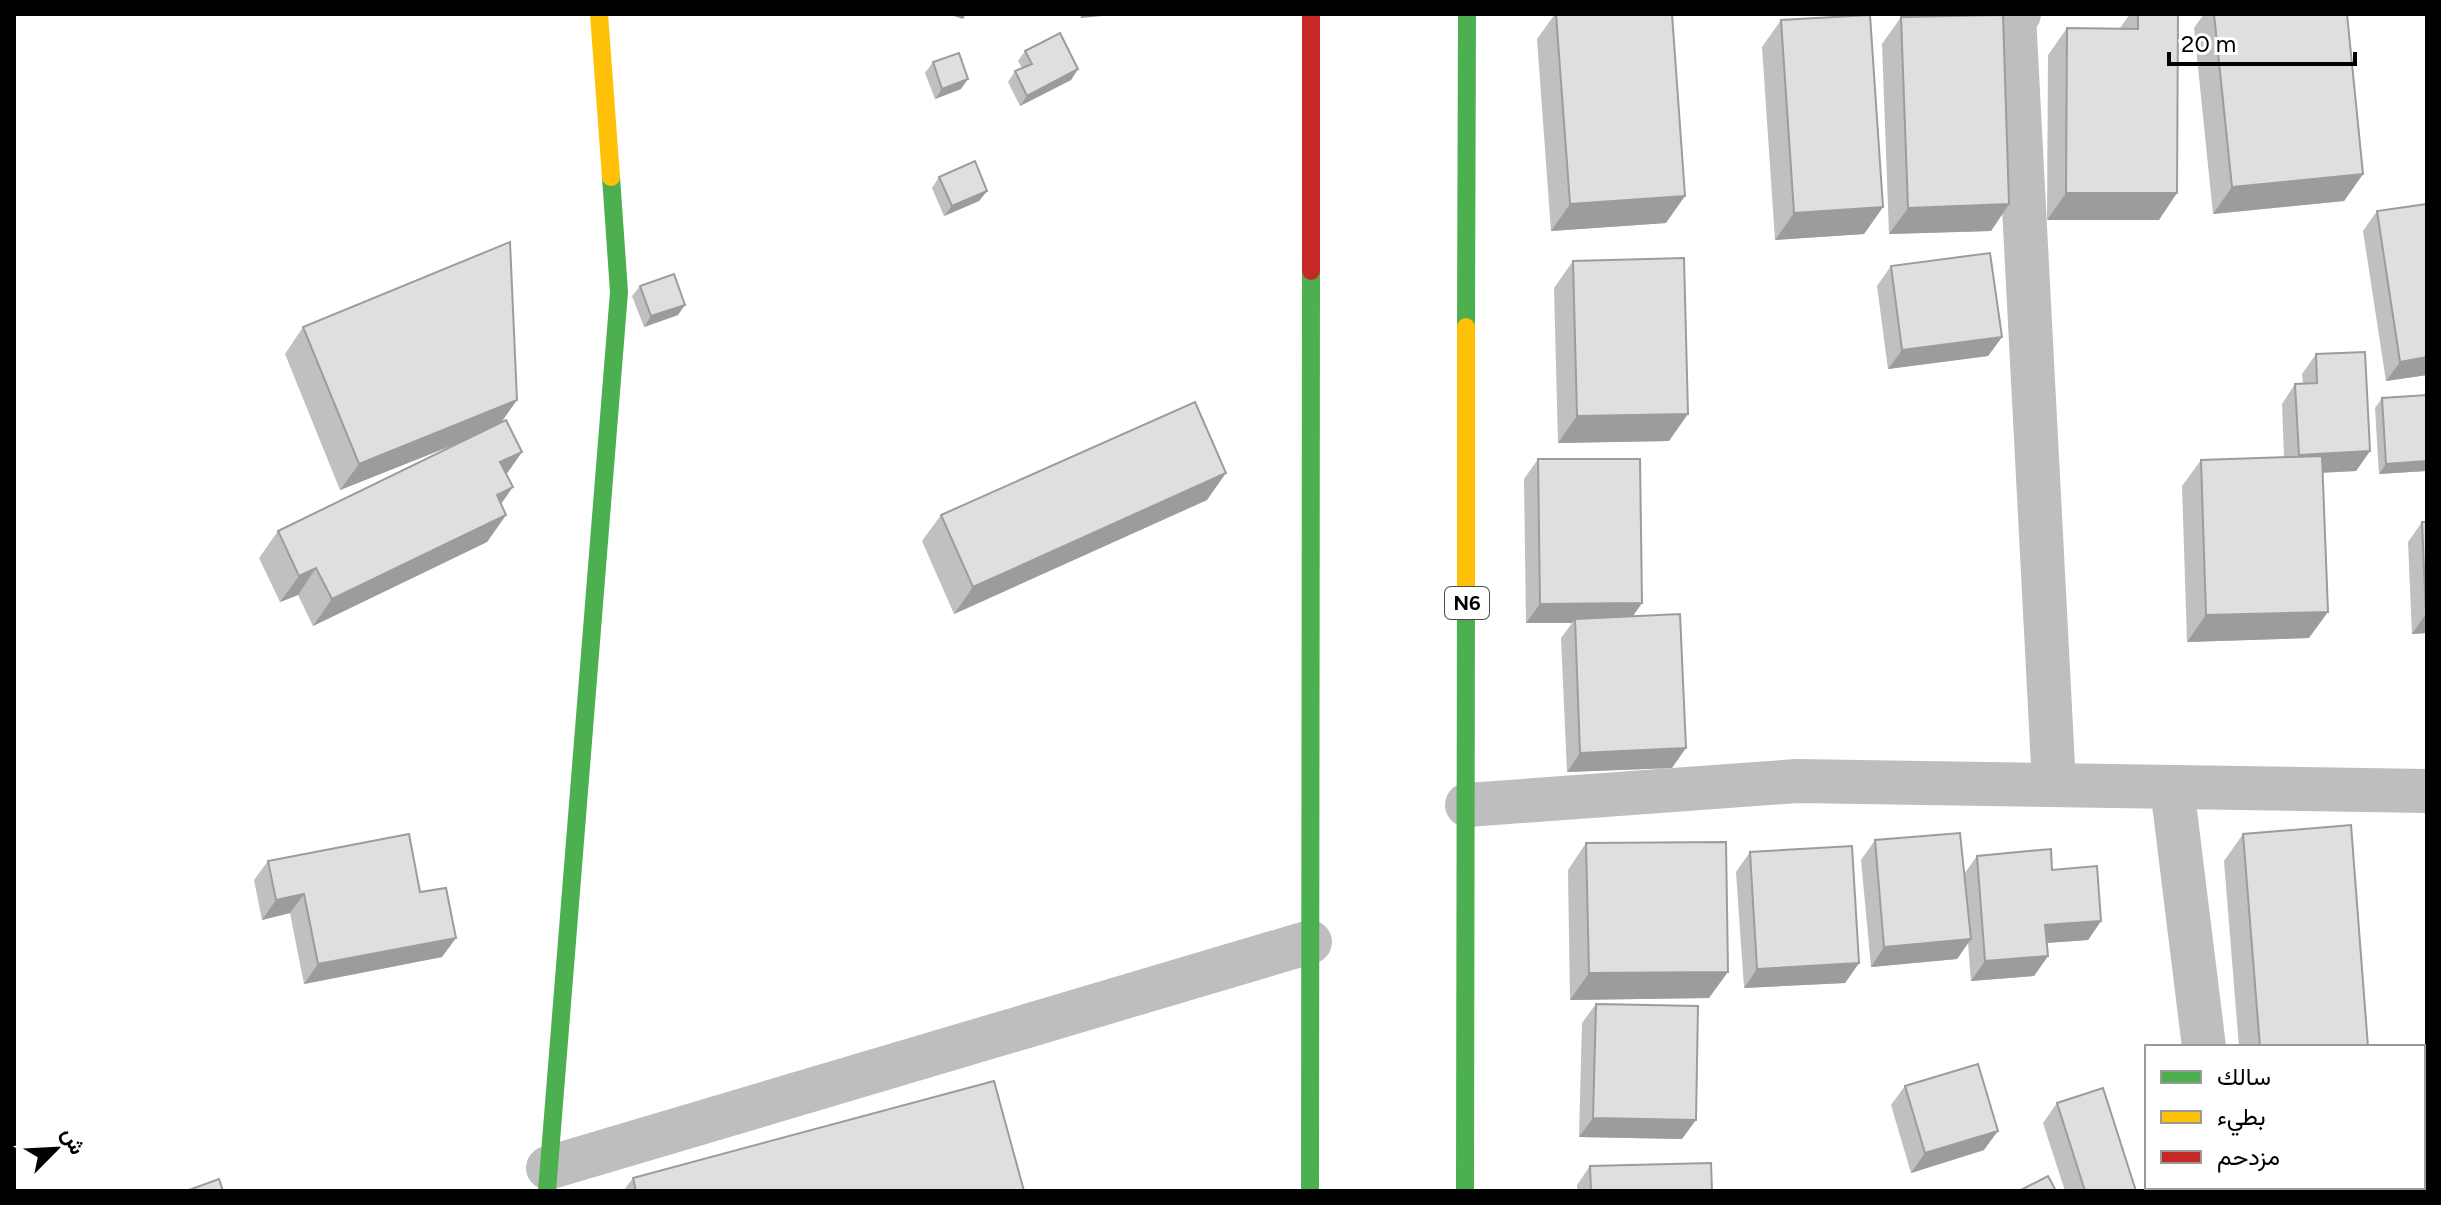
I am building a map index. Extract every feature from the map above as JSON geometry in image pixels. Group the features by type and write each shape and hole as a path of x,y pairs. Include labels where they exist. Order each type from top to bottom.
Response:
{"main road":[{"path":"548,1179 619,292 599,14"},
{"path":"1310,1191 1311,14"},
{"name":"N6","path":"1465,1191 1467,14"}],"street":[{"path":"1932,14 2017,14 2054,785"},
{"path":"1467,805 1797,781 2427,791"},
{"path":"2172,787 2204,1045"},
{"path":"548,1179 1310,942"}],"building":[{"path":"1556,14 1672,14 1685,196 1570,204"},
{"path":"2138,14 2178,14 2177,193 2066,193 2067,28 2138,29"},
{"path":"2214,14 2347,14 2363,174 2232,187"},
{"path":"1870,15 1883,207 1794,213 1781,20"},
{"path":"2003,15 2009,204 1908,208 1901,17"},
{"path":"1060,33 1078,69 1027,96 1015,71 1032,64 1025,51"},
{"path":"959,53 968,79 942,89 933,62"},
{"path":"975,161 987,191 952,206 939,177"},
{"path":"2427,204 2427,357 2400,362 2377,211"},
{"path":"510,242 517,400 359,464 303,327"},
{"path":"1990,253 2002,337 1902,350 1891,266"},
{"path":"1684,258 1688,414 1577,416 1573,261"},
{"path":"674,274 685,305 651,316 640,286"},
{"path":"2365,352 2370,451 2299,455 2295,384 2317,383 2316,354"},
{"path":"2427,395 2427,461 2386,464 2382,398"},
{"path":"1195,402 1226,473 973,587 941,515"},
{"path":"506,420 522,452 500,462 513,487 497,495 506,515 332,599 316,568 299,576 278,531"},
{"path":"2322,456 2328,612 2206,615 2201,460"},
{"path":"1538,459 1640,459 1642,603 1540,604"},
{"path":"2422,522 2427,522 2427,614 2426,614"},
{"path":"1680,614 1686,748 1580,753 1575,619"},
{"path":"2351,825 2368,1045 2260,1045 2243,834"},
{"path":"1960,833 1971,939 1884,947 1875,840"},
{"path":"409,834 420,892 446,888 456,938 318,964 304,894 276,900 268,861"},
{"path":"1726,842 1728,972 1589,973 1586,843"},
{"path":"1852,846 1859,963 1757,969 1750,852"},
{"path":"2051,849 2052,870 2097,866 2101,921 2045,925 2048,956 1985,961 1977,856"},
{"path":"1596,1004 1698,1006 1696,1120 1593,1118"},
{"path":"1978,1064 1998,1131 1925,1153 1905,1086"},
{"path":"994,1081 1024,1191 636,1191 633,1178"},
{"path":"2103,1088 2136,1191 2085,1191 2057,1103"},
{"path":"1711,1163 1712,1191 1591,1191 1590,1166"},
{"path":"2048,1176 2056,1191 2019,1191"},
{"path":"219,1179 223,1191 186,1191"}],"traffic: fast":[{"path":"1466,327 1467,14"},
{"path":"547,1191 619,292 611,177"},
{"path":"1310,1191 1311,271"},
{"path":"1465,1191 1466,593"}],"traffic: slow":[{"path":"599,14 611,177"},
{"path":"1466,327 1466,593"}],"traffic: jam":[{"path":"1311,14 1311,271"}]}
